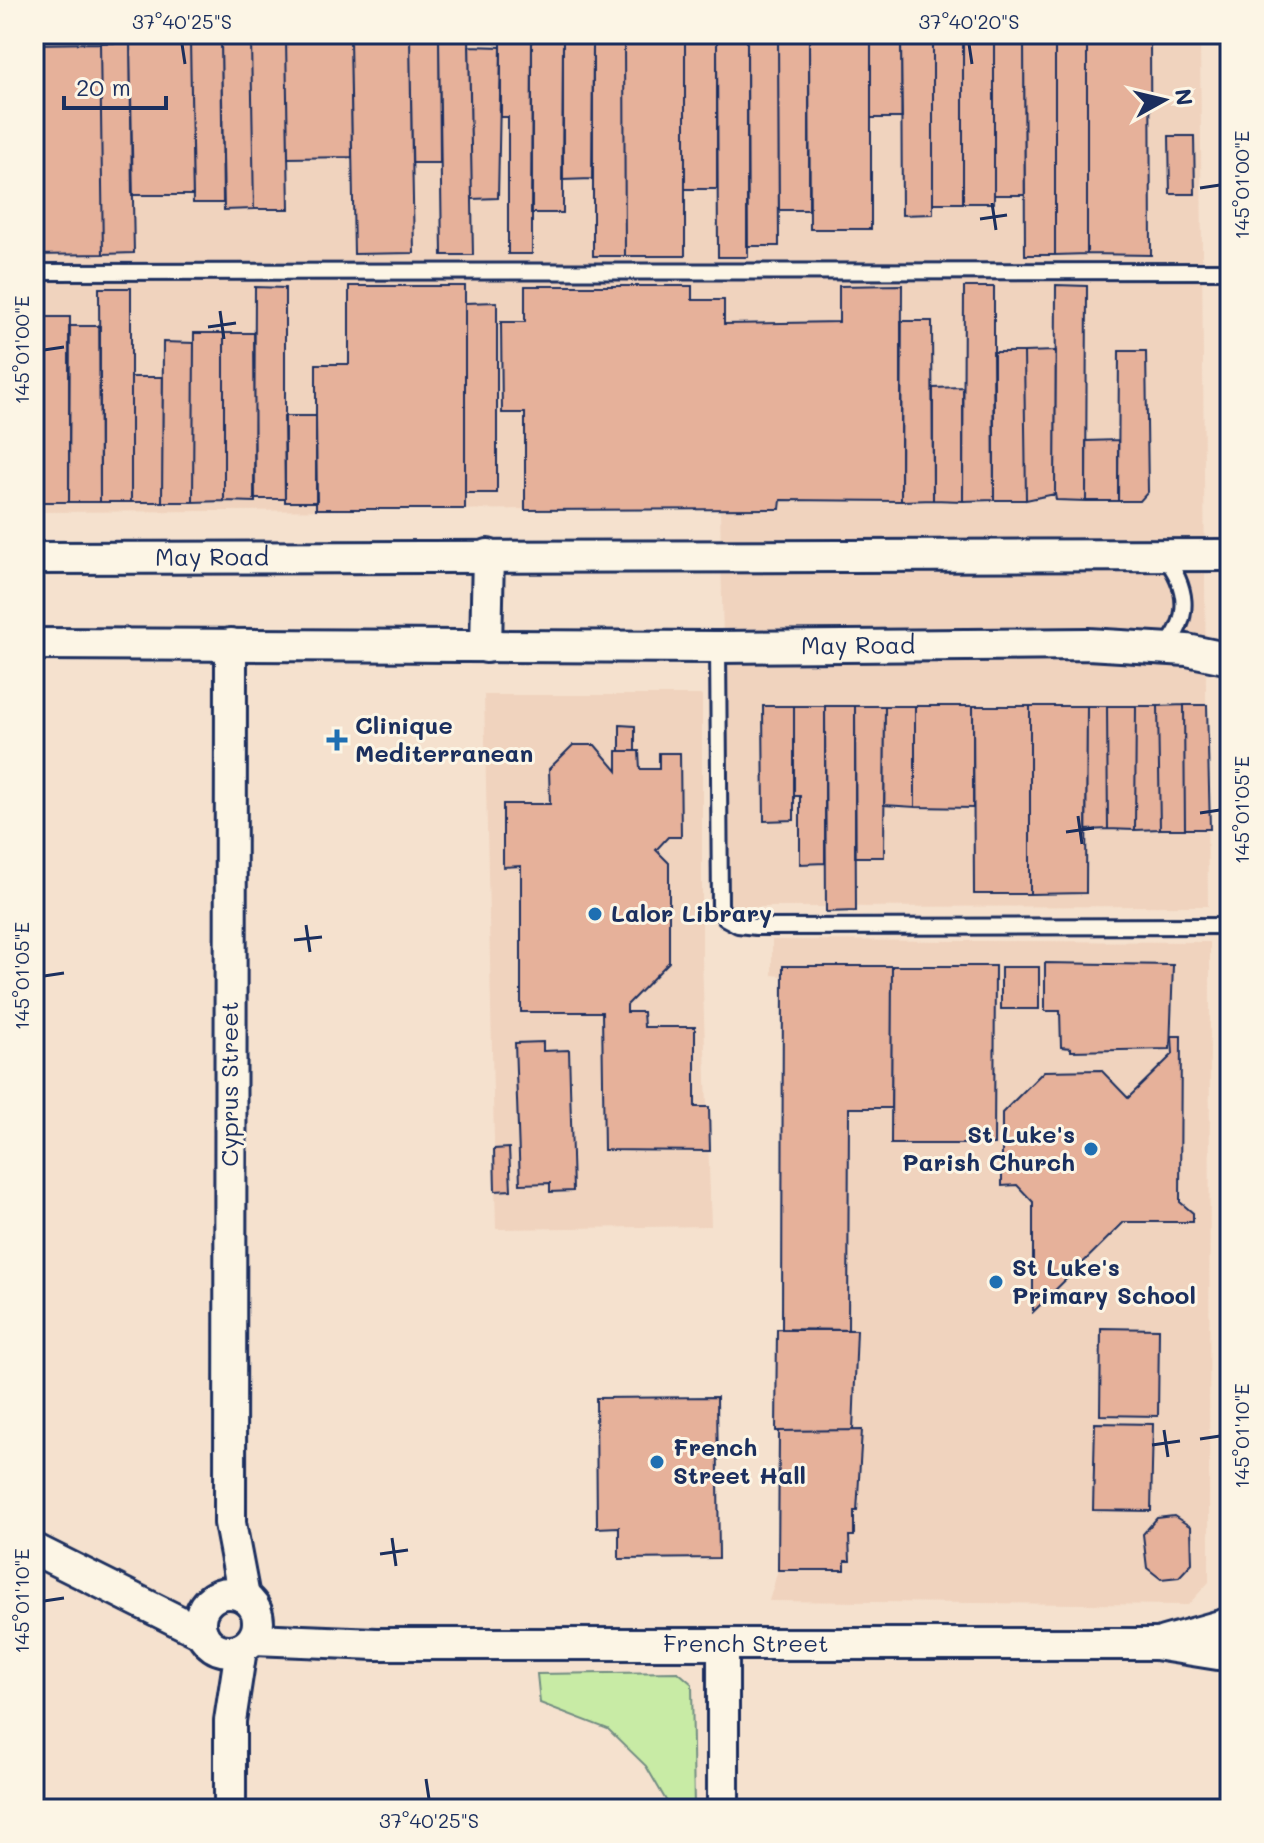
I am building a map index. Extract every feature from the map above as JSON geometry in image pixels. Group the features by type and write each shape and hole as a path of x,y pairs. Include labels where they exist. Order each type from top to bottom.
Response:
{"street":[{"path":"486,647 488,555"},
{"name":"May Road","path":"34,558 1230,555"},
{"name":"May Road","path":"34,644 718,647 1088,644 1164,648 1230,659"},
{"name":"Cyprus Street","path":"211,1600 230,1523 231,644"},
{"name":"Cyprus Street","path":"230,1523 250,1602"},
{"path":"34,1549 106,1582 226,1651 248,1644"},
{"path":"106,1582 211,1600 229,1593 250,1602 259,1624 248,1644 230,1721 230,1809"},
{"path":"211,1600 201,1617 230,1721"},
{"name":"French Street","path":"250,1602 336,1640"},
{"path":"1224,1663 1219,1633 1227,1622"},
{"name":"French Street","path":"1155,1644 1227,1622"},
{"name":"French Street","path":"248,1644 336,1640 389,1644 1155,1644 1224,1663"},
{"path":"723,1644 723,1809"}],"lane":[{"path":"34,272 1230,271"},
{"path":"1163,555 1184,589 1185,606 1181,624 1164,648"},
{"path":"718,647 720,891 725,918 738,925 756,927 1230,926"}],"shaded area":[{"path":"34,34 1200,36 1208,906 729,907 720,508 34,512"},
{"path":"484,695 702,695 702,958 711,1226 496,1229"},
{"name":"St Luke's Primary School","path":"772,940 1210,942 1209,1582 1188,1605 769,1601 778,1570 777,1329 782,1329 783,976 772,975"}],"green space":[{"path":"678,1672 692,1684 694,1809 671,1809 646,1766 608,1729 540,1703 537,1674"}],"building":[{"path":"469,37 473,255 442,255 439,38"},
{"path":"410,38 414,253 354,254 350,39"},
{"path":"410,38 439,38 440,163 412,163"},
{"path":"350,39 352,157 288,158 286,40"},
{"path":"532,39 532,254 508,254 508,117 501,117 501,40"},
{"path":"532,39 563,40 563,213 531,213"},
{"path":"593,39 592,179 562,180 563,40"},
{"path":"593,39 624,40 625,256 593,256"},
{"path":"778,39 779,246 747,246 747,40"},
{"path":"778,39 809,40 809,210 779,210"},
{"path":"1087,39 1087,254 1055,255 1055,40"},
{"path":"1087,39 1150,39 1151,255 1087,254"},
{"path":"286,40 289,209 254,209 251,41"},
{"path":"624,40 685,40 685,256 625,256"},
{"path":"685,40 717,40 717,189 685,189"},
{"path":"717,40 747,40 748,257 718,257"},
{"path":"809,40 871,40 871,229 810,229"},
{"path":"871,40 901,40 902,118 871,118"},
{"path":"901,40 933,40 933,214 902,215"},
{"path":"933,40 963,40 963,203 933,203"},
{"path":"963,40 994,40 994,203 963,203"},
{"path":"994,40 1024,40 1025,195 994,195"},
{"path":"1024,40 1055,40 1055,255 1025,255"},
{"path":"190,41 193,195 132,195 130,42"},
{"path":"190,41 221,41 223,203 193,203"},
{"path":"221,41 251,41 254,209 224,210"},
{"path":"130,42 134,253 103,254 100,43"},
{"path":"100,43 103,254 34,255 34,44"},
{"path":"469,46 501,47 498,198 472,199"},
{"path":"1169,136 1194,136 1195,194 1170,194"},
{"path":"902,285 901,501 781,500 780,509 525,510 525,413 502,413 501,322 525,322 525,286 692,286 692,300 724,300 724,324 839,322 839,286"},
{"path":"1056,285 1087,286 1086,501 1056,500 1055,494"},
{"path":"349,286 465,286 465,509 316,509 316,364 349,364"},
{"path":"255,287 285,288 285,499 254,499"},
{"path":"964,287 994,287 994,500 963,501"},
{"path":"99,288 131,288 131,502 100,502"},
{"path":"497,302 497,493 465,493 465,303"},
{"path":"34,317 70,317 69,502 34,502"},
{"path":"901,321 932,321 933,500 901,501"},
{"path":"69,326 100,326 100,502 69,502"},
{"path":"194,333 224,333 224,501 193,502"},
{"path":"224,333 254,333 255,502 224,501"},
{"path":"163,342 194,343 193,502 162,502"},
{"path":"1056,351 1055,494 1026,500 1024,352"},
{"path":"1119,351 1146,351 1148,492 1140,501 1118,501"},
{"path":"993,352 1024,352 1026,500 994,500"},
{"path":"131,377 163,377 162,502 131,502"},
{"path":"963,387 963,501 933,500 933,388"},
{"path":"284,416 316,416 317,502 285,502"},
{"path":"1118,440 1118,501 1086,501 1086,441"},
{"path":"1184,705 1185,829 1160,829 1158,706"},
{"path":"1184,705 1207,705 1210,829 1185,829"},
{"path":"763,706 794,706 794,820 764,821"},
{"path":"794,706 825,706 825,863 800,864 800,796 794,796"},
{"path":"825,706 855,706 856,911 826,912"},
{"path":"855,706 885,706 884,857 855,857"},
{"path":"885,706 915,706 915,807 884,805"},
{"path":"915,706 973,706 973,808 915,807"},
{"path":"973,706 1030,706 1030,894 974,894"},
{"path":"1030,706 1087,706 1086,893 1030,894"},
{"path":"1087,706 1107,706 1108,829 1086,830"},
{"path":"1107,706 1136,706 1135,830 1108,829"},
{"path":"1136,706 1158,706 1160,829 1135,830"},
{"path":"620,725 635,726 635,751 620,751"},
{"name":"Lalor Library","path":"573,745 595,745 617,771 617,751 639,751 640,769 659,769 659,753 680,753 681,837 668,837 656,850 669,863 669,962 627,1005 627,1012 643,1012 644,1027 695,1027 695,1107 709,1107 710,1151 604,1150 602,1012 521,1012 521,866 503,867 503,804 550,804 549,769"},
{"path":"1045,963 1173,965 1170,1049 1071,1051 1071,1048 1061,1047 1060,1011 1045,1011"},
{"path":"783,966 892,966 891,1108 849,1108 848,1330 782,1330"},
{"path":"892,966 995,966 994,1144 891,1144"},
{"path":"1001,967 1039,967 1039,1009 1001,1009"},
{"name":"St Luke's Parish Church","path":"1172,1036 1181,1036 1180,1202 1193,1213 1193,1222 1124,1222 1033,1312 1033,1202 1017,1185 1002,1186 1002,1113 1044,1071 1101,1070 1128,1098 1173,1054"},
{"path":"543,1042 543,1051 569,1050 573,1191 550,1192 550,1183 520,1184 515,1043"},
{"path":"509,1148 511,1190 495,1191 494,1149"},
{"path":"1101,1328 1159,1329 1158,1416 1100,1415"},
{"path":"777,1329 857,1330 853,1430 776,1431"},
{"name":"French Street Hall","path":"717,1397 719,1558 619,1559 619,1527 597,1528 596,1398"},
{"path":"1095,1423 1153,1424 1151,1511 1093,1510"},
{"path":"862,1430 854,1536 849,1536 850,1561 845,1561 845,1570 778,1570 779,1431"},
{"path":"1174,1516 1191,1527 1192,1563 1179,1577 1161,1579 1147,1568 1143,1534 1157,1518"}],"place":[{"name":"Clinique Mediterranean","path":"337,740"},
{"name":"Lalor Library","path":"595,914"},
{"name":"St Luke's Parish Church","path":"1091,1149"},
{"name":"St Luke's Primary School","path":"996,1282"},
{"name":"French Street Hall","path":"657,1462"}]}
